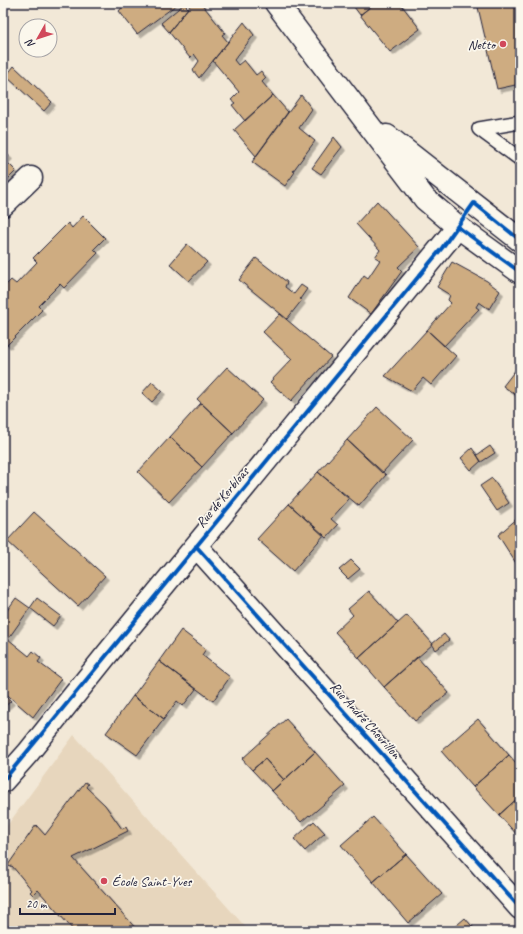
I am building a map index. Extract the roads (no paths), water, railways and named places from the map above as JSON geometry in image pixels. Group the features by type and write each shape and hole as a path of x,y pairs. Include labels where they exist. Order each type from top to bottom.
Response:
{"street":[{"path":"276,3 425,199 458,227 520,272"},
{"path":"366,121 445,180 520,240"},
{"path":"3,205 31,178"},
{"name":"Rue de Kerbloas","path":"3,781 28,753 458,227"},
{"name":"Rue André Chevrillon","path":"196,546 520,908"}],"lane":[{"path":"520,122 479,129 520,159"}],"place":[{"name":"Netto","path":"503,44"},
{"name":"École Saint-Yves","path":"104,881"}]}
